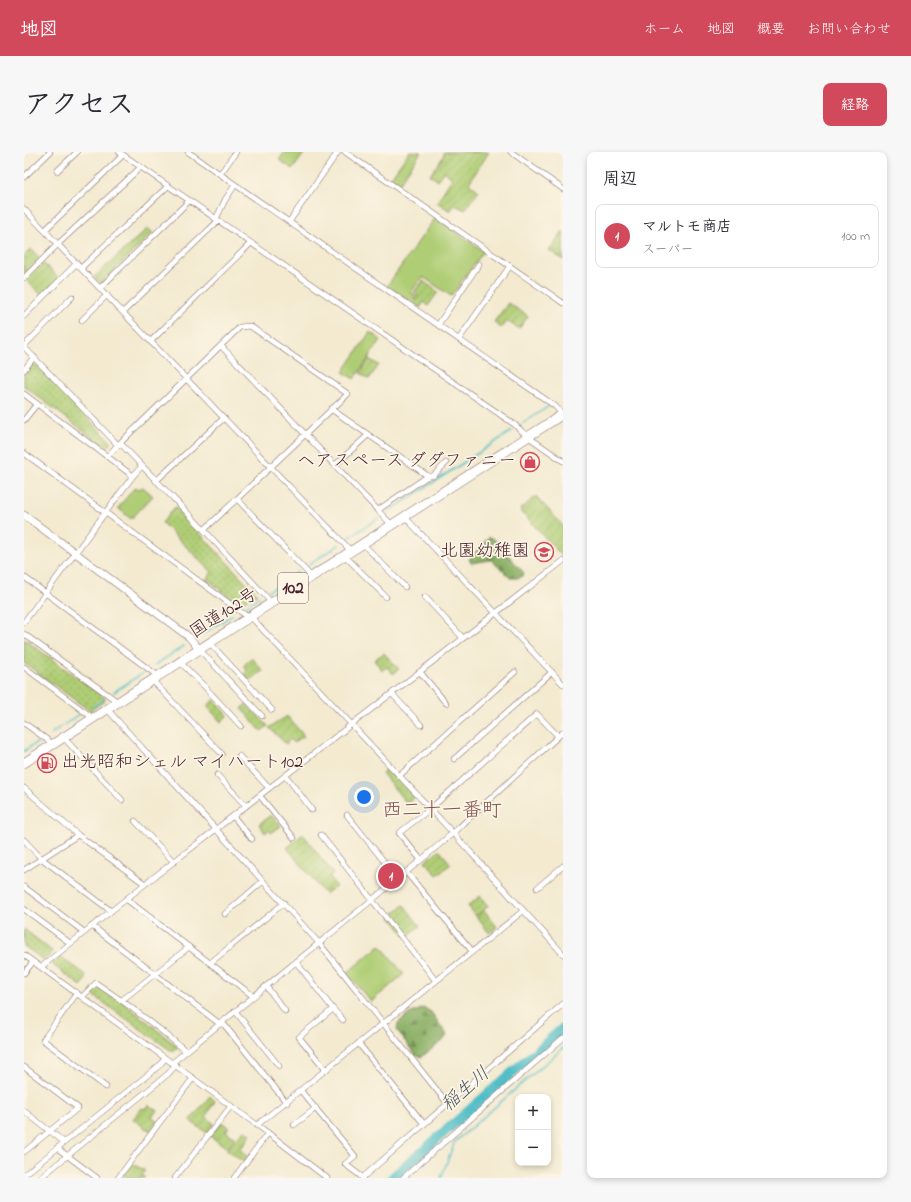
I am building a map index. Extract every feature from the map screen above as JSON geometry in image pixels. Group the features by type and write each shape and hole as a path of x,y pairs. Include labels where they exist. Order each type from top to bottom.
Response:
{"highway":[{"name":"国道102号","path":"24,763 563,414"}],"street":[{"path":"24,177 50,152"},
{"path":"57,171 77,152"},
{"path":"188,152 438,324 555,406 563,414"},
{"path":"220,174 236,152"},
{"path":"289,222 338,152"},
{"path":"345,152 563,303"},
{"path":"511,152 563,189"},
{"path":"45,230 121,153 514,424 527,436 563,461"},
{"path":"24,278 58,244 141,167"},
{"path":"123,312 217,220 225,200 236,185"},
{"path":"81,268 168,186"},
{"path":"100,288 189,200"},
{"path":"24,209 271,466 386,597"},
{"path":"151,341 251,244"},
{"path":"24,316 76,263"},
{"path":"438,324 479,264"},
{"path":"459,339 510,266"},
{"path":"82,320 107,295"},
{"path":"72,297 24,346 34,358 204,530 271,602"},
{"path":"106,456 240,327 250,326 348,394 204,530"},
{"path":"221,346 391,524"},
{"path":"24,370 34,358"},
{"path":"24,394 133,476"},
{"path":"24,420 36,404"},
{"path":"331,409 428,476"},
{"path":"156,481 224,418"},
{"path":"335,465 368,435"},
{"path":"24,453 249,617 400,776 563,954"},
{"path":"378,510 428,476 433,476 446,463"},
{"path":"24,622 105,512 142,466"},
{"path":"237,498 311,576"},
{"path":"24,515 189,637 262,716"},
{"path":"404,516 563,684"},
{"path":"362,543 405,588"},
{"path":"41,967 145,884 563,561"},
{"path":"24,577 155,678 222,754"},
{"path":"425,597 463,638"},
{"path":"24,634 118,702"},
{"path":"209,642 272,710"},
{"path":"179,662 204,686 241,726"},
{"path":"24,667 93,718"},
{"path":"420,672 446,703"},
{"path":"400,776 515,672"},
{"path":"454,759 552,672"},
{"path":"392,694 421,725"},
{"path":"107,709 284,903 448,1104"},
{"path":"40,1178 168,1074 174,1064 186,1051 372,901 406,872 421,860 453,833 562,733 537,714 430,809 399,833 421,860"},
{"path":"24,723 53,744"},
{"path":"64,737 122,800"},
{"path":"239,756 270,788"},
{"path":"217,775 246,806"},
{"path":"286,776 312,810"},
{"path":"24,788 78,834 145,884"},
{"path":"260,796 294,838"},
{"path":"347,815 398,879"},
{"path":"233,816 252,839"},
{"path":"135,821 174,862"},
{"path":"24,870 78,834"},
{"path":"321,835 436,981"},
{"path":"24,840 41,858 111,911"},
{"path":"537,888 562,867"},
{"path":"406,872 472,951"},
{"path":"225,914 264,881"},
{"path":"24,887 84,932"},
{"path":"126,899 253,996"},
{"path":"210,963 284,903"},
{"path":"24,909 70,943"},
{"path":"257,1125 384,1024 472,951 523,912"},
{"path":"92,926 221,1023 287,1102"},
{"path":"122,1000 188,947"},
{"path":"24,954 327,1178"},
{"path":"24,974 33,962"},
{"path":"296,962 343,1020"},
{"path":"106,1087 43,1040 80,995 96,983 122,1000 186,1051"},
{"path":"266,986 285,1011"},
{"path":"301,1091 355,1156 345,1164 362,1178 563,1004"},
{"path":"326,1070 299,1037 333,1009"},
{"path":"235,1011 279,1066"},
{"path":"403,1178 563,1038"},
{"path":"359,1044 424,1124"},
{"path":"24,1175 160,1065 165,1058"},
{"path":"24,1067 78,1108 24,1152"},
{"path":"118,1178 193,1078"},
{"path":"176,1178 231,1106"},
{"path":"294,1125 316,1108"},
{"path":"24,1111 64,1142"},
{"path":"234,1178 268,1133"},
{"path":"57,1148 97,1178"}],"green space":[{"path":"285,152 305,152 293,169 279,160"},
{"path":"409,152 421,152 399,184 390,179"},
{"path":"444,152 489,152 469,183 479,191 465,210 455,205 450,211 437,202 452,178 444,171 437,180 430,175 443,157"},
{"path":"435,218 484,251 451,296 423,277 411,292 416,296 411,302 387,286"},
{"path":"148,228 153,233 101,283 94,277"},
{"path":"563,231 563,260 549,250"},
{"path":"31,249 40,258 24,274 24,256"},
{"path":"43,263 59,278 41,295 26,280"},
{"path":"423,281 438,292 428,306 424,302 420,308 413,303 418,296 414,292"},
{"path":"508,303 528,316 519,329 507,321 501,328 494,322"},
{"path":"370,332 381,340 354,379 343,372"},
{"path":"369,359 379,365 369,379 360,373"},
{"path":"31,364 36,365 112,443 106,448 24,386 24,375"},
{"path":"135,487 139,489 143,487 153,496 131,519 118,508"},
{"path":"536,496 563,526 563,554 561,555 520,510"},
{"path":"175,507 257,594 238,604 207,579 212,572 162,523"},
{"path":"489,537 493,538 524,573 523,576 510,578 491,560 471,563 469,559"},
{"path":"24,639 105,698 105,701 90,711 24,663"},
{"path":"384,653 399,669 393,674 387,667 382,670 374,660"},
{"path":"252,658 263,671 249,681 244,674 247,671 244,665"},
{"path":"214,700 228,715 221,722 207,706"},
{"path":"246,704 268,726 261,731 242,709"},
{"path":"287,716 304,736 293,743 291,739 286,744 269,728"},
{"path":"387,768 415,797 407,804 382,773"},
{"path":"271,815 281,826 271,833 269,830 265,833 259,824"},
{"path":"303,834 333,874 329,877 336,886 325,894 287,848"},
{"path":"439,850 451,864 437,875 425,861"},
{"path":"480,896 488,906 476,916 468,906"},
{"path":"404,905 420,926 406,937 390,916"},
{"path":"484,910 497,927 489,933 476,916"},
{"path":"24,929 53,952 43,960 24,946"},
{"path":"380,945 404,974 371,1002 347,973"},
{"path":"61,957 85,974 86,977 84,983 81,986 53,965 52,963"},
{"path":"100,987 129,1007 178,1047 175,1050 170,1050 90,993 92,989"},
{"path":"424,1008 431,1012 447,1035 443,1041 421,1057 415,1055 397,1030 398,1023 409,1014"},
{"path":"210,1096 215,1101 206,1116 214,1124 207,1133 190,1121"},
{"path":"149,1105 157,1111 152,1117 158,1121 150,1131 133,1119 142,1108 145,1109"},
{"path":"221,1122 229,1127 226,1131 235,1138 227,1148 210,1136"},
{"path":"244,1130 251,1134 240,1150 248,1156 244,1162 227,1150"},
{"path":"132,1163 145,1171 142,1175 145,1178 128,1178 123,1174"}],"waterway":[{"path":"522,424 549,406"},
{"path":"388,512 512,431"},
{"path":"348,538 379,518"},
{"path":"309,564 339,545"},
{"path":"269,591 298,572"},
{"path":"243,608 260,596"},
{"path":"201,635 232,615"},
{"path":"155,665 184,646"},
{"path":"114,692 143,673"},
{"path":"92,707 104,699"},
{"path":"52,733 80,714"},
{"path":"24,751 38,742"},
{"name":"稲生川","path":"392,1178 563,1028"},
{"path":"441,1178 454,1143 563,1048"}],"place":[{"name":"ヘアスペース ダダファニー","path":"530,462"},
{"name":"北園幼稚園","path":"544,552"},
{"name":"出光昭和シェル マイハート102","path":"47,763"},
{"name":"マルトモ商店","path":"391,876"}],"district":[{"name":"西二十一番町","path":"442,811"}]}
